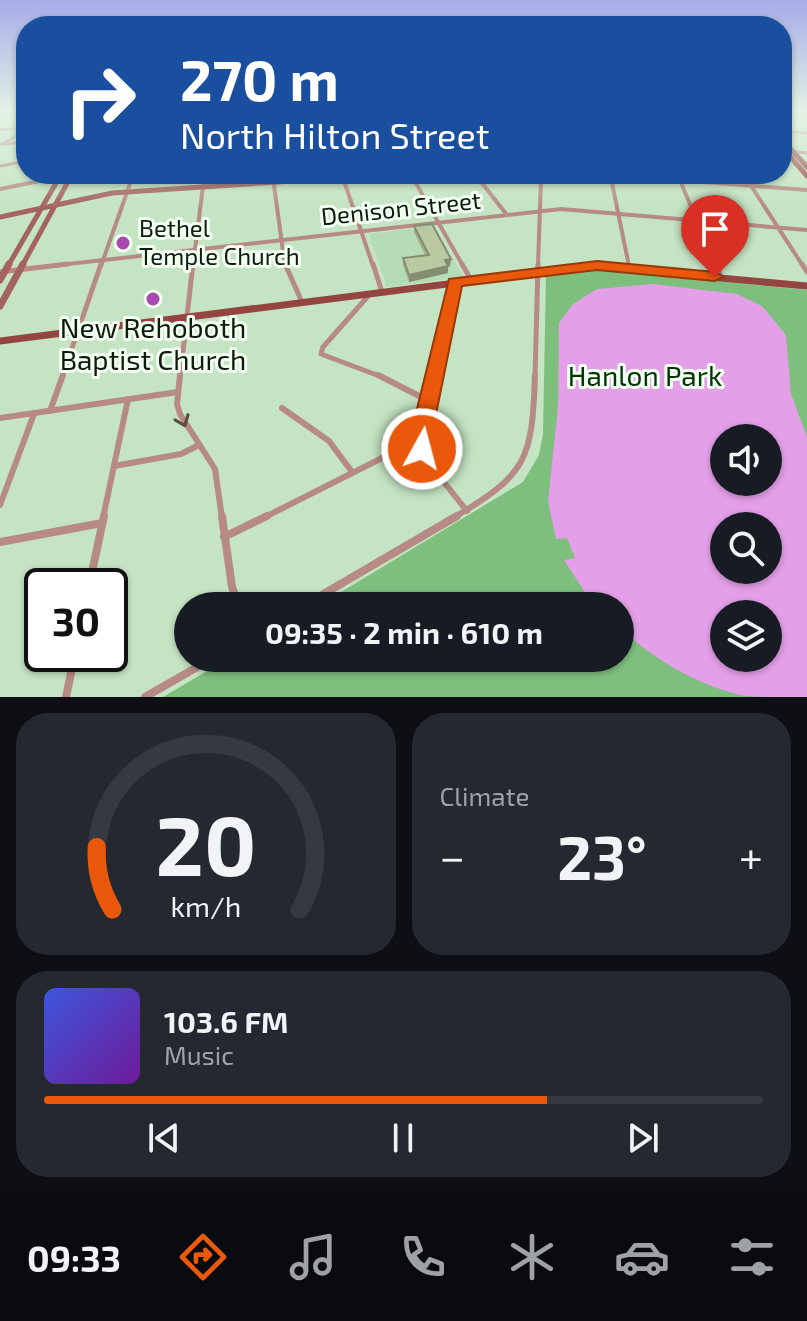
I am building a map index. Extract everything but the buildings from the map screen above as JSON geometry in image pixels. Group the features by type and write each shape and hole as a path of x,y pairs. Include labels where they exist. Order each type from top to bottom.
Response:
{"main road":[{"path":"794,152 806,171"},
{"path":"0,280 55,184"},
{"path":"0,306 67,184"},
{"path":"0,217 127,192 238,184"},
{"path":"0,341 589,266 807,286"}],"street":[{"path":"794,152 807,153"},
{"path":"0,189 23,184"},
{"path":"50,411 130,184"},
{"path":"274,184 284,265 302,302"},
{"path":"346,184 382,292"},
{"path":"417,184 471,280"},
{"path":"483,184 508,215"},
{"path":"327,592 467,511 514,475 525,460 533,429 541,184"},
{"path":"612,184 629,268"},
{"path":"681,184 721,277"},
{"path":"727,184 807,190"},
{"path":"202,186 178,392 181,421 187,434 199,445 215,469 234,592"},
{"path":"751,186 807,272"},
{"name":"Denison Street","path":"3,271 565,209 807,230"},
{"path":"455,282 422,429 422,449 435,472 467,511"},
{"path":"371,293 323,347 321,354 333,361 371,371 429,401"},
{"path":"0,418 178,392"},
{"path":"93,568 128,399"},
{"path":"282,408 329,441 352,472"},
{"path":"0,505 35,413"},
{"path":"114,466 171,456 199,445"},
{"path":"224,537 352,472 393,454 422,449"},
{"path":"0,542 102,523"},
{"path":"66,697 71,672"},
{"path":"145,697 189,672"}],"shaded area":[{"path":"435,226 463,277 387,287 369,234"},
{"path":"652,284 737,294 762,306 786,335 791,394 807,437 807,697 745,696 711,686 678,670 634,639 634,592 585,592 564,560 575,558 567,538 556,539 548,501 558,407 559,323 573,304 597,289"}],"green space":[{"name":"Hanlon Park","path":"598,269 807,290 807,697 163,697 205,672 634,672 634,592 341,592 523,482 539,455 543,434 546,275"}],"place":[{"name":"Bethel Temple Church","path":"123,243"},
{"name":"New Rehoboth Baptist Church","path":"153,299"}],"route":[{"path":"422,449 422,429 455,282 597,265 715,277"}]}
